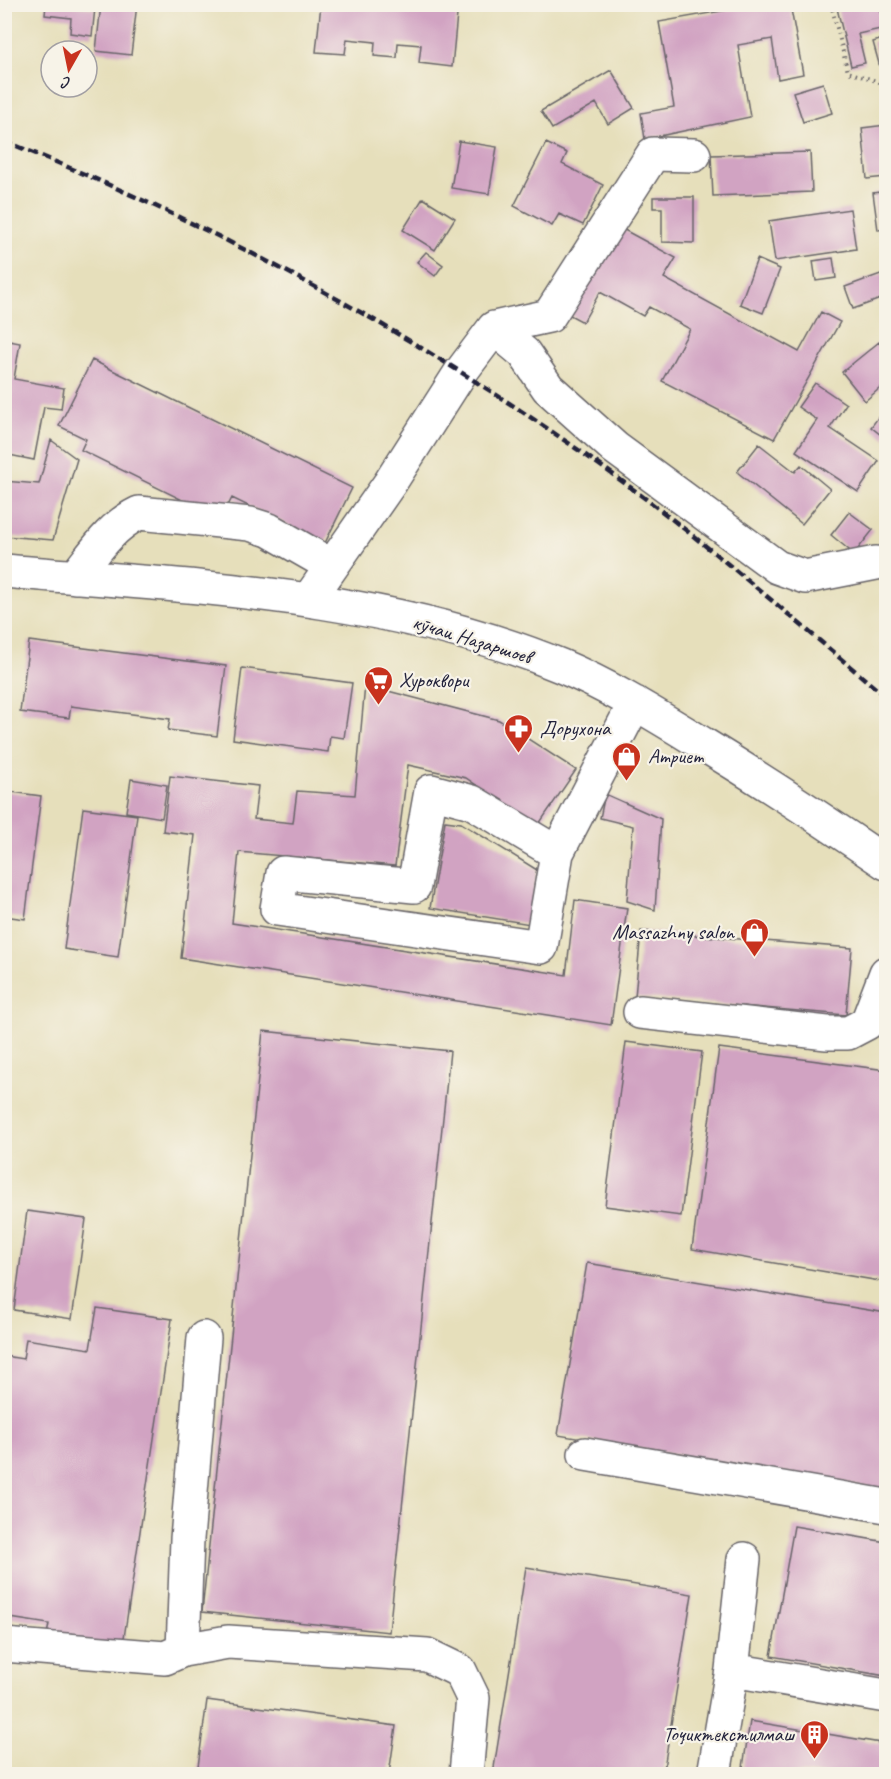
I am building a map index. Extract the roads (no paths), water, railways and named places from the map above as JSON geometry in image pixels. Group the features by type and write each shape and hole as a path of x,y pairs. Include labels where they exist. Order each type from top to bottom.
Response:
{"street":[{"path":"309,599 390,483 461,372 494,328 549,316 652,154 694,155"},
{"path":"494,328 524,353 548,388 615,448 777,567 805,577 883,559"},
{"path":"75,577 122,521 139,513 250,524 269,530 332,566"},
{"name":"кӯчаи Назаршоев","path":"5,575 75,577 309,599 393,615 490,641 561,666 635,703 804,807 886,863"},
{"path":"557,853 472,802 431,791 414,886 283,873 277,909 541,947 557,853 635,703"},
{"path":"640,1012 827,1033 848,1033 867,1023 886,973"},
{"path":"183,1650 187,1539 204,1338"},
{"path":"585,1454 886,1506"},
{"path":"714,1774 732,1670 744,1559"},
{"path":"4,1645 165,1658 183,1650 228,1642 427,1655 460,1671 473,1698 466,1774"},
{"path":"732,1670 886,1696"}],"railway":[{"path":"4,141 168,212 248,252 407,339 483,386 558,436 663,512 760,590 886,697"}],"place":[{"name":"Хуроквори","path":"378,706"},
{"name":"Дорухона","path":"519,754"},
{"name":"Атриет","path":"627,782"},
{"name":"Massazhny salon","path":"755,958"},
{"name":"Тоҷиктекстилмаш","path":"815,1760"}]}
